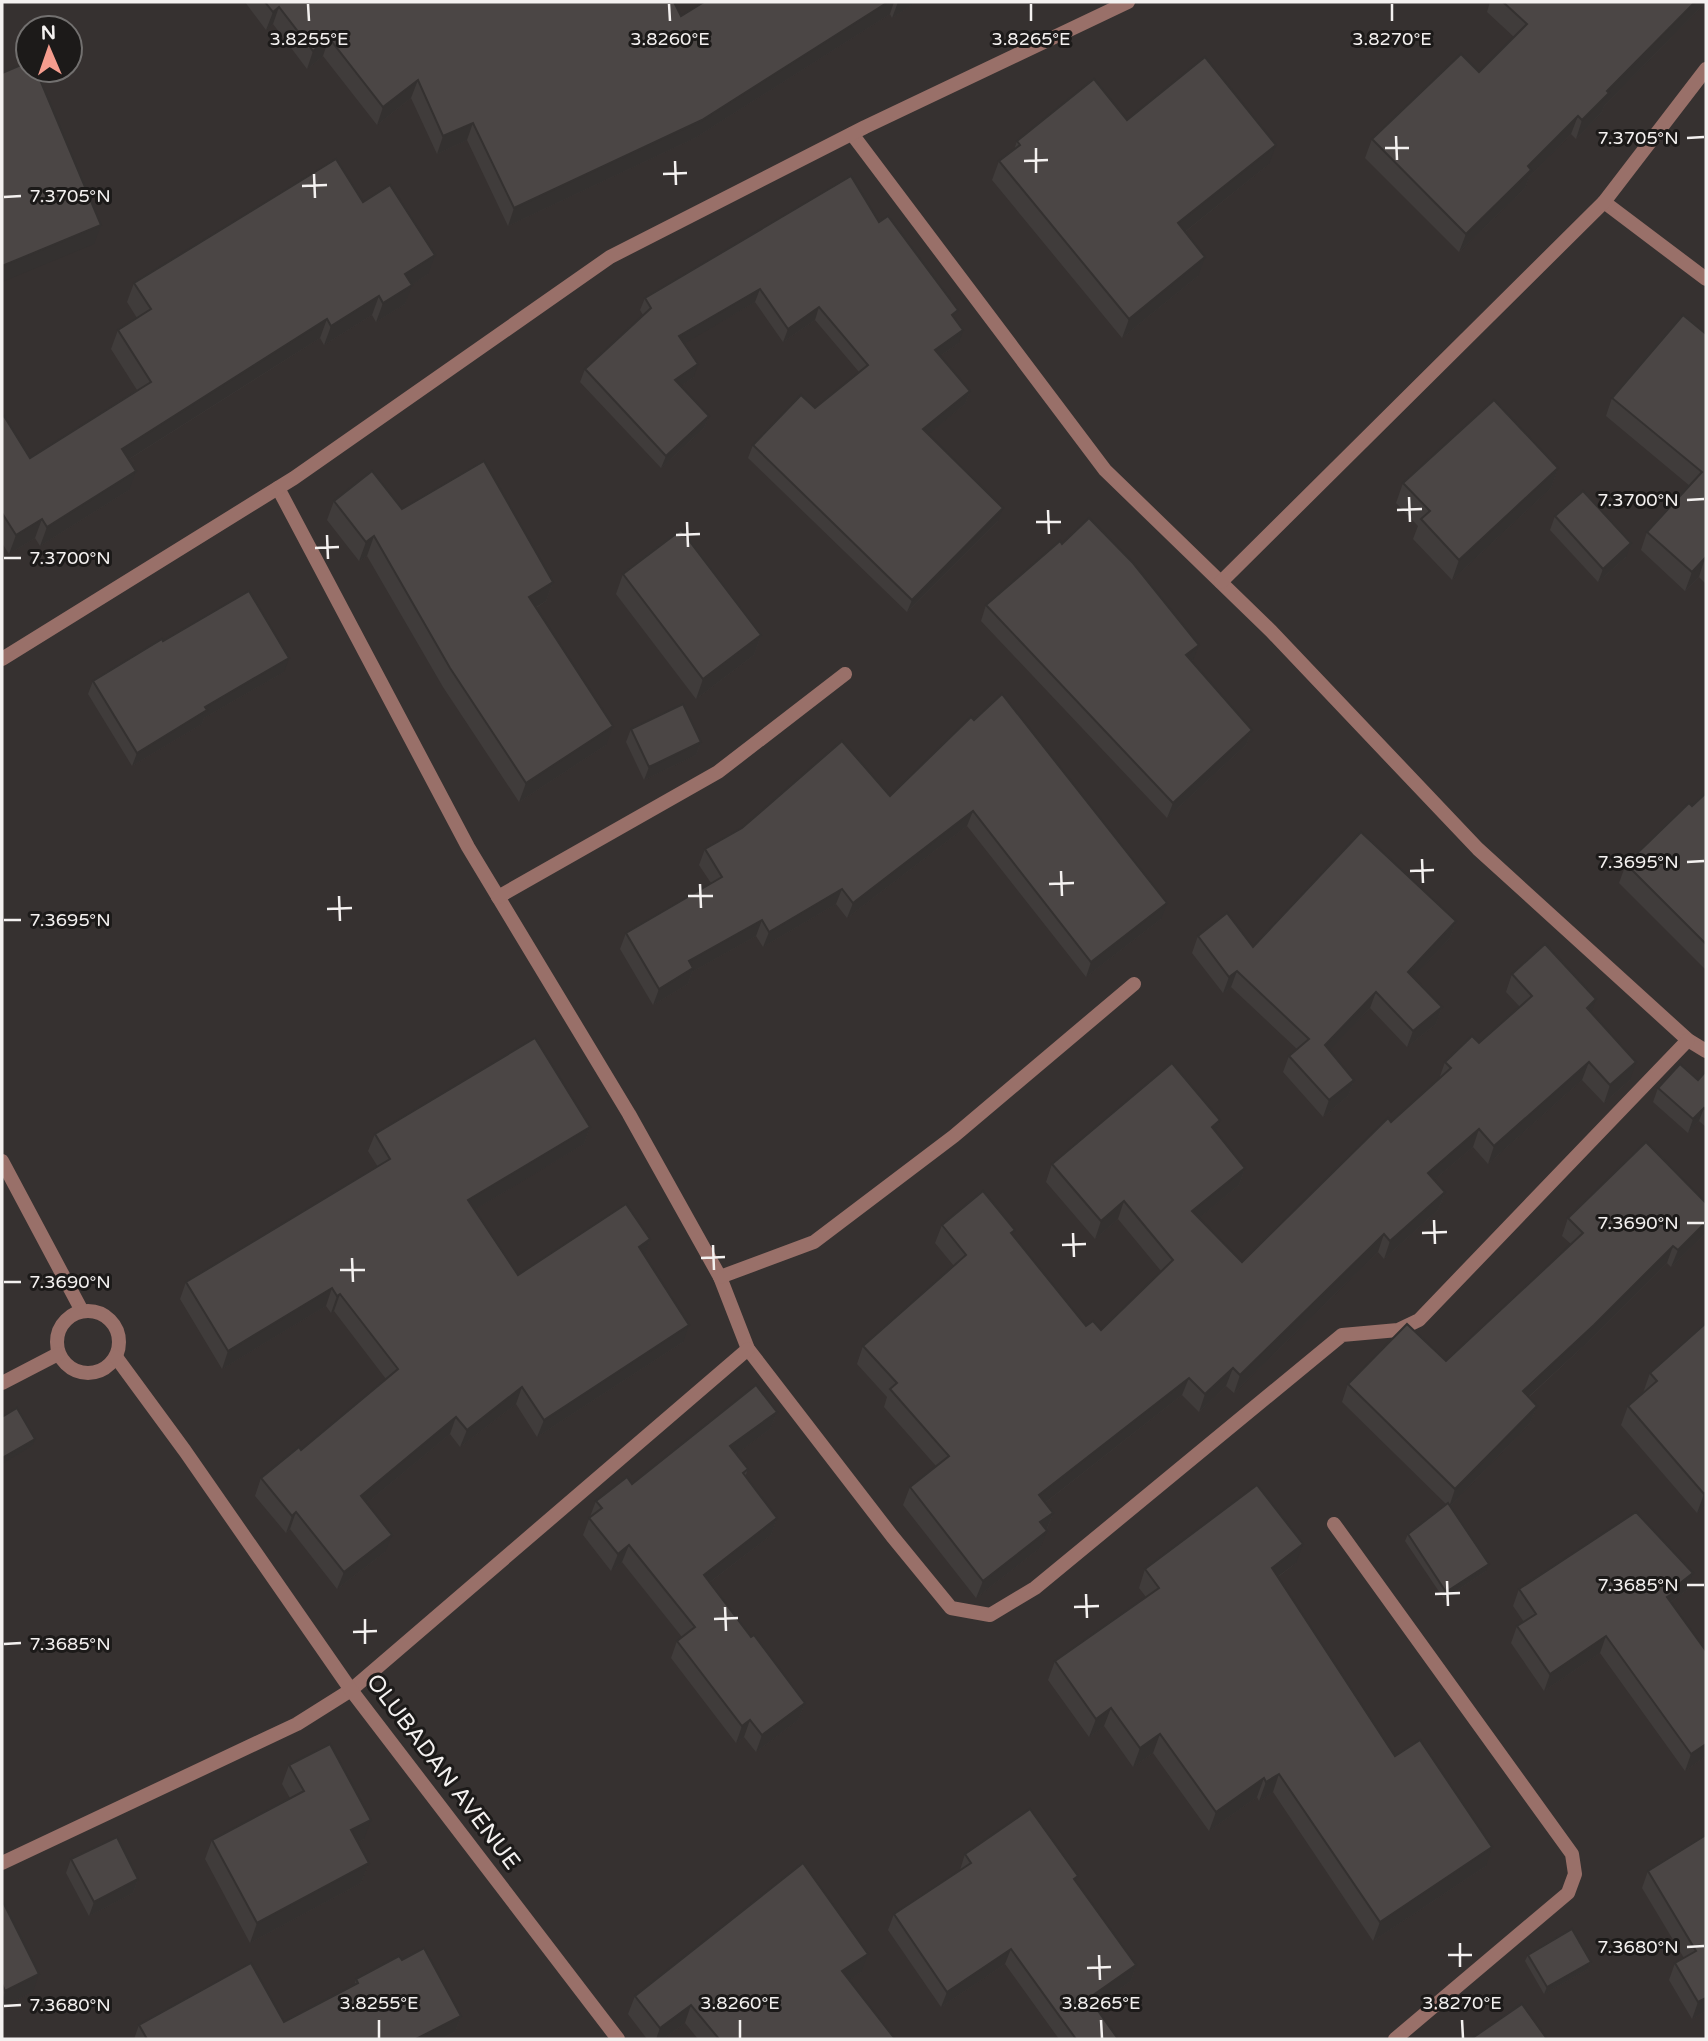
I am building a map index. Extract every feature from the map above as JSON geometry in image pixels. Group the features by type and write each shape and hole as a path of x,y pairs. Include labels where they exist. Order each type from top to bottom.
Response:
{"street":[{"path":"2,659 278,488 610,257 852,134 1128,2"},
{"path":"1221,582 1604,202 1706,69"},
{"path":"852,134 1105,470 1271,631 1478,849 1688,1040 1706,1051"},
{"path":"1604,202 1706,279"},
{"path":"278,488 468,847 629,1114 720,1277 748,1349 951,1608 990,1615 1035,1588 1342,1335 1398,1330 1419,1320 1688,1040"},
{"path":"498,897 718,772 845,674"},
{"path":"720,1277 814,1242 954,1136 1134,984"},
{"path":"2,1161 82,1311"},
{"path":"82,1311 97,1311 109,1318 117,1329 120,1343 116,1357 106,1368 94,1373 79,1372 67,1365 58,1354 56,1340 60,1326 69,1316 82,1311"},
{"path":"2,1863 297,1724 351,1690 748,1349"},
{"path":"2,1383 58,1354"},
{"name":"OLUBADAN AVENUE","path":"116,1357 185,1451 351,1690 618,2039"},
{"path":"1334,1524 1572,1854 1575,1874 1568,1893 1395,2039"}],"building":[{"path":"265,2 674,2 681,16 704,2 888,2 702,120 514,208 473,123 443,136 418,80 383,107 329,38 313,51 279,7 273,12"},
{"path":"1503,2 1695,2 1582,120 1578,116 1528,166 1531,170 1466,234 1372,139 1461,54 1479,72 1527,24"},
{"path":"1205,57 1276,145 1178,223 1205,257 1129,319 999,161 1020,145 1017,141 1094,79 1127,120"},
{"path":"14,68 14,84 42,84 101,225 2,266 2,73"},
{"path":"336,159 363,202 390,185 435,255 405,274 412,285 383,303 379,296 331,326 327,319 122,449 136,471 47,527 42,519 16,535 2,513 2,417 4,416 30,458 151,382 118,330 151,309 134,283"},
{"path":"851,176 879,222 888,216 958,310 952,315 963,330 935,350 970,391 923,429 1003,508 912,600 753,445 801,395 815,408 868,365 819,307 788,329 760,289 679,336 698,364 675,380 709,416 666,456 585,369 651,308 645,298"},
{"path":"1683,315 1706,334 1706,559 1692,572 1647,532 1702,472 1612,398"},
{"path":"1494,400 1558,468 1459,560 1421,519 1430,511 1403,483"},
{"path":"484,461 553,582 529,597 613,726 526,783 450,668 374,536 366,542 334,501 372,471 402,509"},
{"path":"1583,491 1631,543 1603,569 1555,516"},
{"path":"1089,518 1133,563 1199,645 1186,655 1252,730 1173,803 986,605 1060,541 1062,544"},
{"path":"681,530 761,635 703,679 623,574"},
{"path":"249,591 289,658 205,707 207,710 137,753 93,681"},
{"path":"1002,694 1167,903 1091,962 973,811 853,903 842,889 769,932 762,920 689,961 693,968 659,989 626,933 722,877 705,849 742,828 842,741 890,796 971,717 974,720"},
{"path":"683,704 701,742 649,767 631,729"},
{"path":"1706,793 1706,944 1626,864 1689,803 1692,806"},
{"path":"1361,832 1456,921 1408,972 1442,1007 1413,1031 1376,992 1325,1045 1354,1080 1329,1100 1289,1056 1309,1039 1237,971 1229,977 1198,936 1227,913 1253,947"},
{"path":"1545,944 1596,999 1587,1008 1636,1062 1610,1085 1589,1062 1494,1146 1479,1129 1428,1173 1445,1192 1390,1241 1384,1234 1240,1375 1233,1368 1205,1394 1189,1378 1039,1495 1053,1513 1040,1522 1047,1531 983,1581 910,1487 949,1456 890,1389 897,1383 863,1346 966,1255 942,1225 983,1191 1015,1230 1011,1233 1086,1326 1093,1321 1101,1330 1173,1260 1124,1201 1101,1221 1052,1164 1172,1063 1220,1120 1212,1127 1245,1168 1192,1211 1242,1262 1388,1118 1391,1122 1451,1068 1445,1062 1472,1036 1479,1043 1532,996 1512,974"},
{"path":"535,1038 590,1127 468,1200 518,1275 626,1204 650,1239 639,1247 689,1325 544,1420 522,1387 467,1430 456,1417 361,1496 392,1535 344,1572 296,1512 292,1516 261,1478 299,1447 301,1450 398,1369 340,1294 337,1296 332,1288 228,1351 186,1282 390,1159 375,1134"},
{"path":"1680,1064 1698,1080 1706,1071 1706,1110 1704,1108 1693,1119 1658,1088"},
{"path":"1646,1142 1706,1203 1706,1222 1678,1250 1673,1246 1523,1391 1537,1406 1455,1489 1348,1384 1407,1324 1446,1361 1583,1233 1568,1218"},
{"path":"1706,1323 1704,1494 1628,1406 1657,1381 1650,1373"},
{"path":"756,1385 777,1412 730,1446 748,1469 743,1473 777,1518 704,1575 805,1703 762,1735 750,1720 742,1726 677,1641 695,1627 629,1545 618,1554 589,1518 602,1508 596,1501 627,1477 632,1484"},
{"path":"17,1408 35,1439 2,1458 2,1417"},
{"path":"1257,1485 1303,1544 1272,1568 1395,1756 1420,1740 1492,1847 1380,1922 1279,1774 1266,1782 1264,1778 1216,1812 1160,1734 1140,1748 1111,1708 1096,1719 1055,1661 1159,1588 1145,1569"},
{"path":"1448,1503 1489,1564 1446,1592 1408,1534"},
{"path":"1636,1512 1693,1573 1670,1591 1672,1594 1667,1597 1706,1651 1706,1744 1691,1754 1606,1636 1550,1674 1517,1626 1536,1614 1519,1589"},
{"path":"330,1744 371,1820 351,1830 369,1863 257,1923 212,1840 304,1791 289,1765"},
{"path":"1030,1809 1078,1876 1074,1879 1136,1965 1089,1998 1118,2039 1076,2039 1011,1949 947,1992 894,1914 971,1863 965,1854"},
{"path":"1706,1835 1706,1998 1698,2002 1675,1963 1696,1951 1648,1871"},
{"path":"117,1837 138,1879 94,1902 71,1859"},
{"path":"803,1863 868,1954 842,1971 895,2039 719,2039 691,2005 660,2028 635,1996"},
{"path":"2,1900 39,1974 5,1991 2,1984"},
{"path":"1572,1929 1591,1962 1547,1987 1528,1955"},
{"path":"424,1948 461,2016 416,2039 147,2039 139,2025 251,1963 284,2022 358,1983 356,1979 399,1956 402,1960"},
{"path":"1522,2004 1547,2039 1471,2039"}]}
